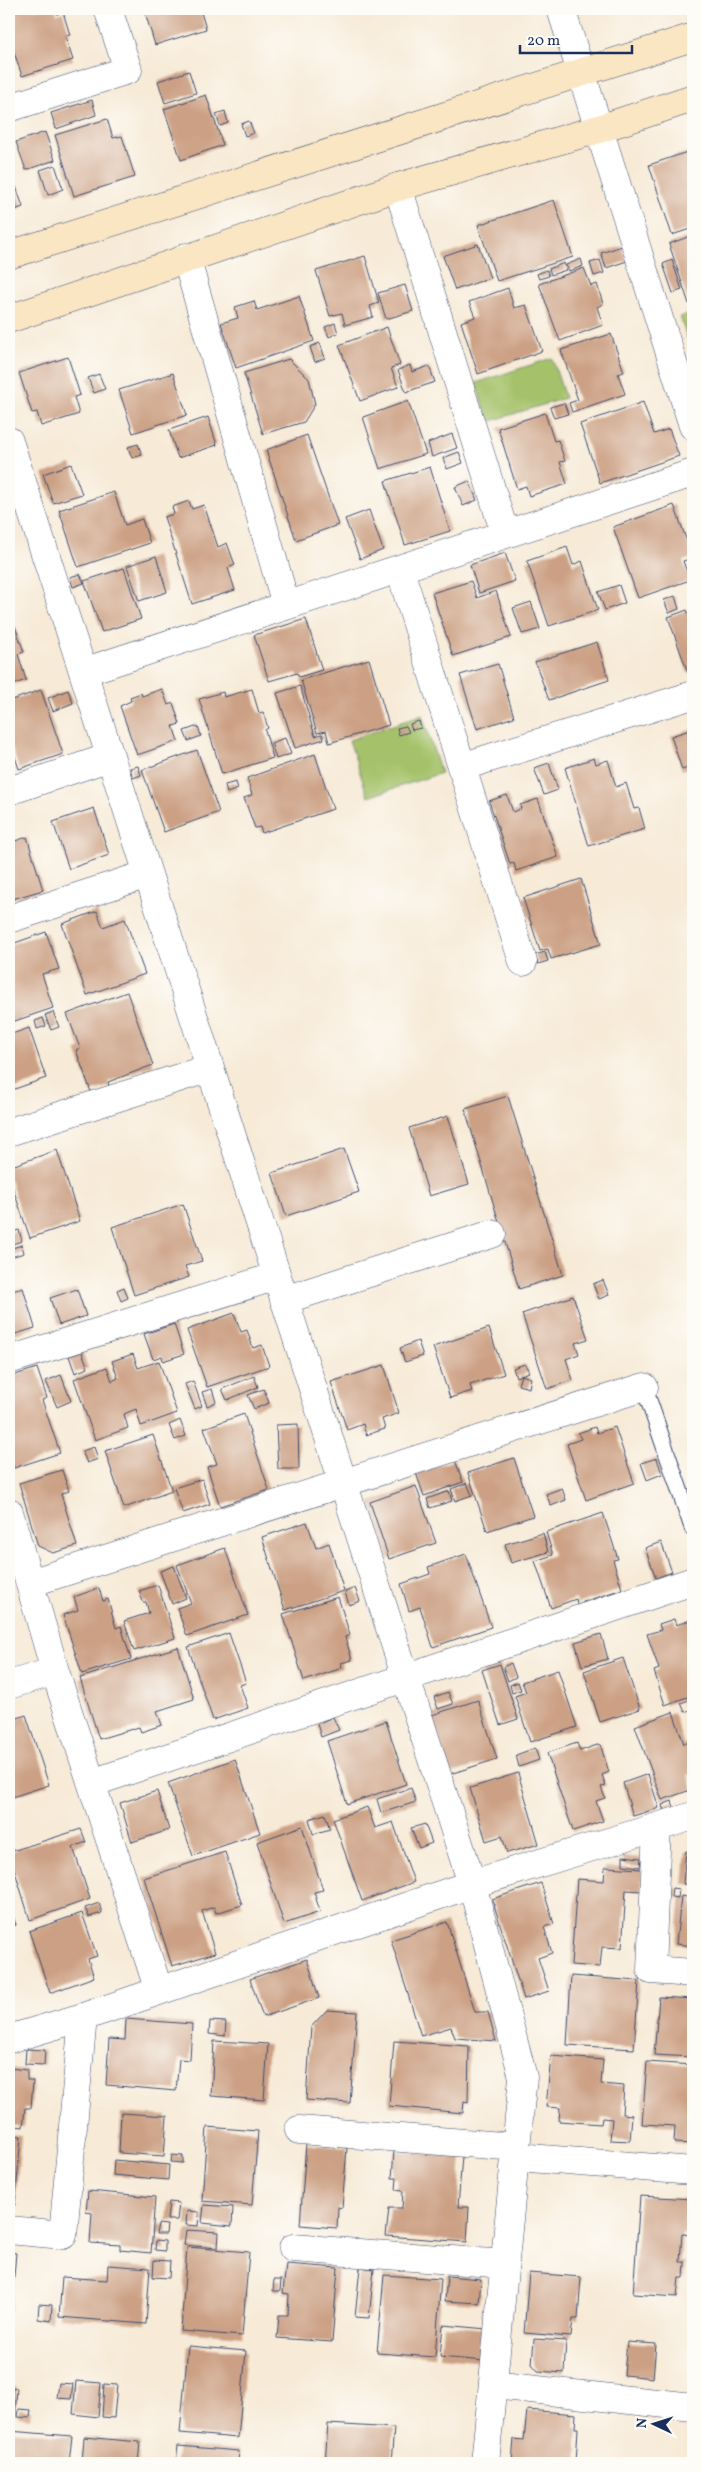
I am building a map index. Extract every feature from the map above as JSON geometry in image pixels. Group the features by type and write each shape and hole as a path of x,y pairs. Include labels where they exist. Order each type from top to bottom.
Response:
{"street":[{"path":"9,108 128,70 108,9"},
{"path":"561,9 580,74 693,426"},
{"path":"9,255 580,74 693,36"},
{"path":"9,319 186,257 398,187 599,129 693,98"},
{"path":"398,187 505,534"},
{"path":"186,257 286,605"},
{"path":"9,441 472,1884 523,2077 485,2463"},
{"path":"83,672 693,474"},
{"path":"400,570 523,962"},
{"path":"462,766 693,695"},
{"path":"9,791 110,757"},
{"path":"9,919 148,874"},
{"path":"9,1132 210,1068"},
{"path":"9,1360 492,1234"},
{"path":"30,1583 644,1387"},
{"path":"9,1512 55,1671 159,1991"},
{"path":"92,1783 693,1581"},
{"path":"9,1685 55,1671"},
{"path":"9,2039 83,2017 472,1884 693,1816"},
{"path":"657,1827 651,1970 693,1973"},
{"path":"9,2230 63,2235 83,2017"},
{"path":"299,2130 693,2171"},
{"path":"293,2248 505,2264"},
{"path":"493,2385 693,2407"}],"lane":[{"path":"644,1387 693,1528"}],"green space":[{"path":"693,313 693,355 680,317"},
{"path":"552,358 565,398 488,422 476,383"},
{"path":"422,715 441,773 368,797 349,740"}],"building":[{"path":"55,9 57,14 63,12 70,35 65,36 73,60 22,76 9,37 9,10"},
{"path":"144,9 200,9 206,29 155,45"},
{"path":"189,71 196,93 165,103 158,81"},
{"path":"206,95 223,145 181,160 164,109"},
{"path":"92,100 96,115 56,129 51,113"},
{"path":"225,111 228,123 220,126 216,114"},
{"path":"107,119 113,138 122,136 135,177 74,196 55,135"},
{"path":"249,121 254,133 245,136 241,124"},
{"path":"45,132 55,160 26,170 16,142"},
{"path":"690,151 693,161 693,228 672,235 649,165"},
{"path":"55,165 63,189 48,195 40,170"},
{"path":"9,166 23,207 9,212"},
{"path":"554,200 573,257 497,281 478,225"},
{"path":"693,235 693,303 689,304 669,244"},
{"path":"478,244 490,278 455,290 443,256"},
{"path":"622,246 627,261 606,268 601,253"},
{"path":"365,256 379,303 370,306 373,317 345,325 342,313 330,316 316,271"},
{"path":"581,259 583,266 569,271 566,265"},
{"path":"600,260 604,273 594,276 590,263"},
{"path":"672,260 682,290 673,293 663,264"},
{"path":"564,263 566,270 551,275 549,269"},
{"path":"584,268 591,286 597,284 603,304 597,307 603,325 560,341 539,284"},
{"path":"547,270 549,276 539,279 537,274"},
{"path":"405,285 413,311 386,319 378,293"},
{"path":"508,288 514,308 526,305 542,351 478,374 461,322 475,317 469,302"},
{"path":"299,296 314,341 236,368 221,323 238,318 235,307 254,301 257,310"},
{"path":"335,323 338,333 329,337 325,327"},
{"path":"387,327 400,365 391,368 398,387 360,401 339,345"},
{"path":"611,334 624,372 618,374 625,394 572,412 569,403 578,400 561,350"},
{"path":"320,343 325,358 315,362 310,347"},
{"path":"68,357 80,395 74,397 79,414 41,426 37,412 32,413 19,373"},
{"path":"289,359 309,379 315,404 304,422 263,434 244,373"},
{"path":"410,365 412,372 429,366 435,382 406,392 398,370"},
{"path":"173,373 187,415 133,433 119,390"},
{"path":"99,374 105,389 94,393 88,378"},
{"path":"408,401 426,454 380,469 363,417"},
{"path":"643,402 654,434 669,429 679,456 600,483 580,424"},
{"path":"564,403 568,414 554,418 550,407"},
{"path":"545,413 554,441 558,440 565,461 560,462 567,484 529,496 526,486 517,489 498,428"},
{"path":"208,417 217,445 178,458 169,430"},
{"path":"452,434 457,448 432,457 428,443"},
{"path":"307,435 338,525 296,540 266,450"},
{"path":"138,444 142,455 132,458 128,447"},
{"path":"459,452 463,463 447,469 443,458"},
{"path":"71,464 82,494 53,503 43,474"},
{"path":"430,467 450,531 405,545 385,481"},
{"path":"469,481 477,500 463,506 455,487"},
{"path":"114,492 125,525 142,519 150,543 78,567 59,510"},
{"path":"189,501 192,509 204,505 218,547 227,543 235,565 228,568 235,590 192,604 164,517 174,514 172,507"},
{"path":"12,504 16,515 9,518 9,505"},
{"path":"674,505 693,558 683,561 690,580 638,598 613,527"},
{"path":"369,510 383,550 360,559 345,519"},
{"path":"567,547 573,565 582,561 598,610 549,626 527,561"},
{"path":"505,553 515,581 479,593 470,565"},
{"path":"156,556 167,592 139,601 127,566"},
{"path":"124,568 141,619 102,632 84,581"},
{"path":"80,574 84,583 73,587 70,577"},
{"path":"471,581 477,598 496,591 511,637 453,656 432,593"},
{"path":"619,585 625,603 605,610 598,592"},
{"path":"675,596 679,609 669,613 664,600"},
{"path":"531,602 540,629 522,634 513,608"},
{"path":"687,610 691,620 693,619 693,672 688,673 668,617"},
{"path":"306,619 322,670 299,677 297,673 269,681 254,635"},
{"path":"15,626 24,652 18,654 26,680 9,686 9,628"},
{"path":"597,642 609,680 549,700 535,662"},
{"path":"369,659 389,725 329,743 326,731 317,733 301,680"},
{"path":"498,664 514,717 477,729 460,675"},
{"path":"300,686 315,736 322,734 324,739 295,748 277,693"},
{"path":"162,689 168,705 173,703 180,724 173,726 178,741 137,755 120,706 131,701 130,697 141,693 142,696"},
{"path":"252,689 259,713 263,712 268,728 265,730 273,758 222,774 199,699 223,692 224,697"},
{"path":"41,690 63,754 19,769 9,739 9,701"},
{"path":"68,690 73,703 53,711 48,698"},
{"path":"419,721 421,728 412,730 410,724"},
{"path":"198,726 201,736 188,741 184,731"},
{"path":"406,726 409,732 399,735 397,728"},
{"path":"693,729 693,766 682,770 671,736"},
{"path":"285,738 291,754 276,759 271,743"},
{"path":"197,750 219,812 164,832 142,770"},
{"path":"315,754 333,809 262,833 260,827 255,828 244,798 252,795 247,778"},
{"path":"594,758 596,764 608,760 616,787 626,783 634,809 639,808 645,829 589,846 565,768"},
{"path":"549,763 558,790 544,795 534,768"},
{"path":"138,766 141,775 133,778 130,768"},
{"path":"236,782 238,789 227,793 225,785"},
{"path":"507,795 513,812 521,809 520,805 538,799 558,857 516,871 514,863 510,864 489,801"},
{"path":"94,808 109,855 69,869 53,822"},
{"path":"9,824 15,841 27,837 43,890 9,900"},
{"path":"581,879 601,944 551,959 548,949 540,951 523,898"},
{"path":"97,911 103,927 125,919 145,974 87,995 62,924"},
{"path":"46,932 59,969 42,974 53,1008 9,1023 9,945"},
{"path":"545,952 548,961 538,964 535,955"},
{"path":"127,992 153,1065 108,1082 109,1086 91,1092 76,1050 80,1048 67,1014"},
{"path":"53,1012 59,1027 51,1030 45,1015"},
{"path":"43,1018 46,1026 37,1029 35,1021"},
{"path":"29,1028 46,1078 9,1091 9,1035"},
{"path":"508,1096 563,1275 519,1289 465,1109"},
{"path":"448,1116 469,1184 429,1196 409,1128"},
{"path":"344,1149 359,1192 286,1216 272,1173"},
{"path":"57,1150 80,1221 30,1238 9,1177 9,1167"},
{"path":"183,1204 202,1261 185,1266 189,1277 134,1295 112,1227"},
{"path":"19,1230 22,1241 12,1244 9,1233"},
{"path":"22,1245 24,1253 11,1257 9,1249"},
{"path":"603,1280 609,1295 599,1299 593,1284"},
{"path":"124,1287 128,1298 121,1301 117,1290"},
{"path":"23,1288 35,1328 9,1336 9,1292"},
{"path":"77,1289 86,1316 59,1325 50,1298"},
{"path":"573,1296 588,1339 575,1343 579,1354 566,1359 573,1380 547,1389 522,1314"},
{"path":"234,1313 241,1332 247,1330 253,1348 262,1345 269,1366 207,1387 187,1330"},
{"path":"174,1324 184,1354 163,1361 162,1356 153,1359 144,1334"},
{"path":"489,1328 504,1374 470,1385 472,1391 450,1398 433,1347"},
{"path":"418,1341 423,1356 405,1362 400,1348"},
{"path":"82,1352 88,1368 75,1373 69,1356"},
{"path":"133,1354 138,1368 159,1361 177,1413 141,1426 136,1409 124,1414 128,1428 95,1440 74,1379 107,1367 112,1381 118,1378 112,1361"},
{"path":"525,1364 529,1372 516,1377 513,1368"},
{"path":"384,1365 399,1413 382,1419 385,1429 366,1435 363,1424 347,1430 331,1382"},
{"path":"37,1368 47,1398 42,1400 60,1453 14,1468 9,1454 9,1377"},
{"path":"61,1375 71,1401 57,1407 46,1381"},
{"path":"521,1375 531,1378 529,1388 518,1385"},
{"path":"254,1376 258,1387 227,1400 222,1389"},
{"path":"193,1381 202,1406 195,1409 185,1384"},
{"path":"212,1389 216,1402 207,1406 202,1392"},
{"path":"264,1389 269,1403 254,1409 248,1395"},
{"path":"244,1414 269,1490 220,1506 207,1467 217,1464 204,1428"},
{"path":"180,1420 186,1436 175,1440 169,1425"},
{"path":"298,1424 299,1469 278,1469 276,1425"},
{"path":"595,1427 597,1433 615,1427 634,1483 586,1500 567,1444 581,1439 578,1433"},
{"path":"153,1435 172,1491 124,1508 105,1451"},
{"path":"94,1447 98,1459 87,1463 82,1451"},
{"path":"514,1458 533,1516 487,1531 468,1473"},
{"path":"657,1458 662,1474 647,1480 641,1463"},
{"path":"455,1460 463,1482 424,1496 416,1473"},
{"path":"62,1470 69,1491 61,1494 77,1546 53,1553 38,1546 19,1483"},
{"path":"202,1479 210,1504 183,1513 174,1488"},
{"path":"467,1483 472,1495 455,1501 451,1489"},
{"path":"416,1486 436,1543 389,1559 370,1502"},
{"path":"562,1488 566,1500 551,1506 546,1494"},
{"path":"449,1491 452,1501 430,1508 427,1499"},
{"path":"603,1513 618,1559 613,1560 622,1589 577,1604 576,1599 551,1608 535,1561 553,1555 546,1532"},
{"path":"307,1522 316,1548 329,1543 344,1591 285,1610 262,1537"},
{"path":"543,1533 548,1552 511,1563 505,1544"},
{"path":"661,1542 672,1572 656,1578 645,1548"},
{"path":"225,1548 248,1615 187,1636 177,1608 191,1603 177,1565"},
{"path":"466,1554 491,1627 433,1647 420,1607 409,1611 401,1584 430,1574 428,1567"},
{"path":"174,1566 186,1598 172,1604 160,1571"},
{"path":"158,1585 175,1638 134,1651 124,1621 149,1613 146,1602 143,1602 139,1591"},
{"path":"99,1588 103,1601 108,1599 116,1628 121,1626 131,1659 82,1674 63,1615 78,1610 74,1597"},
{"path":"355,1588 360,1601 349,1605 345,1592"},
{"path":"338,1597 350,1635 345,1637 352,1660 341,1663 342,1668 304,1681 283,1614"},
{"path":"674,1619 676,1625 693,1619 693,1695 665,1705 654,1671 659,1669 647,1634 661,1630 659,1624"},
{"path":"229,1633 246,1683 240,1685 248,1708 213,1720 188,1647"},
{"path":"601,1634 608,1659 582,1666 575,1642"},
{"path":"178,1647 194,1699 157,1711 162,1725 141,1732 139,1727 99,1739 80,1678"},
{"path":"623,1658 640,1709 600,1722 584,1671"},
{"path":"511,1663 516,1677 508,1681 503,1667"},
{"path":"500,1664 518,1719 500,1725 482,1670"},
{"path":"558,1670 577,1727 530,1742 515,1696 526,1692 522,1682"},
{"path":"518,1682 521,1690 512,1693 510,1685"},
{"path":"448,1692 453,1704 438,1709 434,1697"},
{"path":"478,1700 497,1759 450,1774 432,1715"},
{"path":"689,1700 693,1709 685,1712 681,1703"},
{"path":"673,1712 684,1744 689,1742 693,1754 693,1773 688,1775 693,1789 662,1800 635,1726"},
{"path":"26,1715 49,1785 9,1798 9,1721"},
{"path":"333,1717 339,1730 321,1737 317,1724"},
{"path":"386,1721 406,1784 347,1804 327,1741"},
{"path":"577,1743 580,1751 600,1744 609,1772 602,1775 606,1786 601,1787 605,1798 596,1801 603,1821 573,1831 547,1753"},
{"path":"535,1748 539,1760 519,1767 516,1755"},
{"path":"235,1759 260,1833 193,1856 168,1783"},
{"path":"518,1773 539,1844 507,1853 502,1836 486,1841 470,1788"},
{"path":"648,1774 659,1808 633,1816 623,1783"},
{"path":"411,1788 416,1802 381,1813 377,1799"},
{"path":"157,1791 169,1830 132,1842 120,1803"},
{"path":"672,1801 675,1811 665,1814 662,1805"},
{"path":"367,1807 375,1828 393,1822 414,1882 362,1901 333,1819"},
{"path":"325,1814 330,1829 313,1834 309,1819"},
{"path":"425,1824 432,1843 419,1848 411,1828"},
{"path":"302,1826 323,1890 314,1892 320,1912 284,1924 257,1842"},
{"path":"81,1829 86,1842 73,1847 90,1899 30,1920 9,1852"},
{"path":"686,1851 693,1852 693,1885 683,1884"},
{"path":"225,1852 242,1905 216,1913 214,1907 202,1911 215,1953 172,1966 144,1878"},
{"path":"623,1856 641,1858 640,1867 623,1865"},
{"path":"605,1867 642,1869 641,1891 626,1890 622,1948 602,1947 600,1967 571,1965 577,1879 604,1881"},
{"path":"541,1883 554,1924 544,1927 552,1953 538,1958 549,1991 524,1999 492,1899"},
{"path":"672,1888 679,1889 678,1898 671,1897"},
{"path":"681,1896 693,1898 693,1946 676,1944"},
{"path":"99,1903 102,1913 89,1917 85,1908"},
{"path":"11,1912 16,1925 9,1927 9,1913"},
{"path":"82,1913 97,1956 88,1959 94,1977 50,1993 29,1931"},
{"path":"447,1922 475,2012 488,2012 496,2041 455,2038 451,2027 421,2036 391,1940"},
{"path":"307,1959 319,1998 263,2017 250,1979"},
{"path":"571,1976 639,1981 634,2049 567,2045"},
{"path":"659,1997 693,1999 693,2057 654,2055"},
{"path":"327,2010 357,2012 350,2103 306,2100 311,2027"},
{"path":"126,2019 192,2024 190,2060 179,2059 176,2091 106,2085 109,2039 125,2040"},
{"path":"210,2021 226,2022 225,2036 209,2034"},
{"path":"214,2041 268,2044 264,2100 211,2096"},
{"path":"394,2041 469,2046 468,2102 464,2101 463,2113 389,2106"},
{"path":"26,2049 45,2050 44,2065 25,2064"},
{"path":"551,2056 603,2060 601,2084 624,2086 622,2114 632,2115 630,2141 610,2140 612,2119 602,2118 601,2124 559,2121 560,2108 546,2107"},
{"path":"647,2062 692,2065 690,2085 693,2086 693,2144 674,2143 675,2126 642,2124"},
{"path":"9,2068 27,2070 27,2080 33,2081 31,2108 25,2108 23,2127 9,2125"},
{"path":"121,2113 167,2116 164,2156 119,2153"},
{"path":"207,2127 258,2131 252,2205 202,2201"},
{"path":"9,2135 21,2136 15,2205 9,2204"},
{"path":"306,2144 347,2148 342,2208 338,2207 337,2228 300,2225"},
{"path":"394,2151 462,2156 458,2207 469,2207 467,2242 386,2236 389,2208 402,2208 403,2191 396,2190 397,2178 392,2178"},
{"path":"172,2155 183,2156 183,2163 171,2162"},
{"path":"114,2160 169,2165 168,2180 113,2175"},
{"path":"88,2191 155,2197 151,2253 120,2250 120,2245 90,2243 92,2213 86,2212"},
{"path":"640,2196 693,2199 693,2235 682,2234 680,2262 685,2262 684,2278 679,2278 677,2297 633,2294"},
{"path":"169,2202 179,2203 177,2220 167,2220"},
{"path":"204,2205 233,2207 232,2226 202,2223"},
{"path":"187,2211 199,2212 198,2226 186,2225"},
{"path":"158,2224 167,2225 166,2234 156,2234"},
{"path":"186,2230 219,2232 218,2248 184,2245"},
{"path":"156,2240 165,2241 165,2251 155,2250"},
{"path":"187,2247 249,2252 242,2336 181,2331"},
{"path":"9,2252 16,2253 11,2311 9,2311"},
{"path":"154,2260 170,2261 169,2278 153,2277"},
{"path":"286,2264 338,2268 332,2342 277,2338 279,2315 288,2315 289,2294 283,2293"},
{"path":"108,2265 150,2268 146,2324 59,2317 62,2277 107,2280"},
{"path":"360,2267 374,2269 369,2318 355,2317"},
{"path":"529,2273 581,2277 578,2319 573,2319 571,2337 524,2333"},
{"path":"384,2275 441,2279 435,2357 377,2353"},
{"path":"447,2276 481,2279 479,2303 445,2301"},
{"path":"274,2280 281,2280 280,2291 273,2291"},
{"path":"39,2304 52,2305 51,2321 38,2319"},
{"path":"443,2325 487,2329 484,2361 440,2357"},
{"path":"534,2339 566,2341 564,2373 538,2371 532,2364"},
{"path":"627,2342 656,2344 653,2378 624,2375"},
{"path":"188,2346 246,2351 238,2438 180,2433"},
{"path":"76,2381 101,2383 98,2417 73,2414"},
{"path":"59,2383 73,2384 71,2399 57,2398"},
{"path":"104,2384 117,2385 114,2418 102,2417"},
{"path":"9,2387 17,2388 15,2415 9,2414"},
{"path":"19,2409 31,2410 30,2418 18,2417"},
{"path":"527,2410 576,2414 575,2428 578,2428 576,2463 512,2463 514,2439 524,2440"},
{"path":"328,2424 394,2428 391,2463 325,2463"},
{"path":"9,2431 72,2436 69,2463 9,2463"},
{"path":"84,2437 140,2442 138,2463 82,2463"},
{"path":"178,2446 239,2451 238,2463 176,2463"}]}
